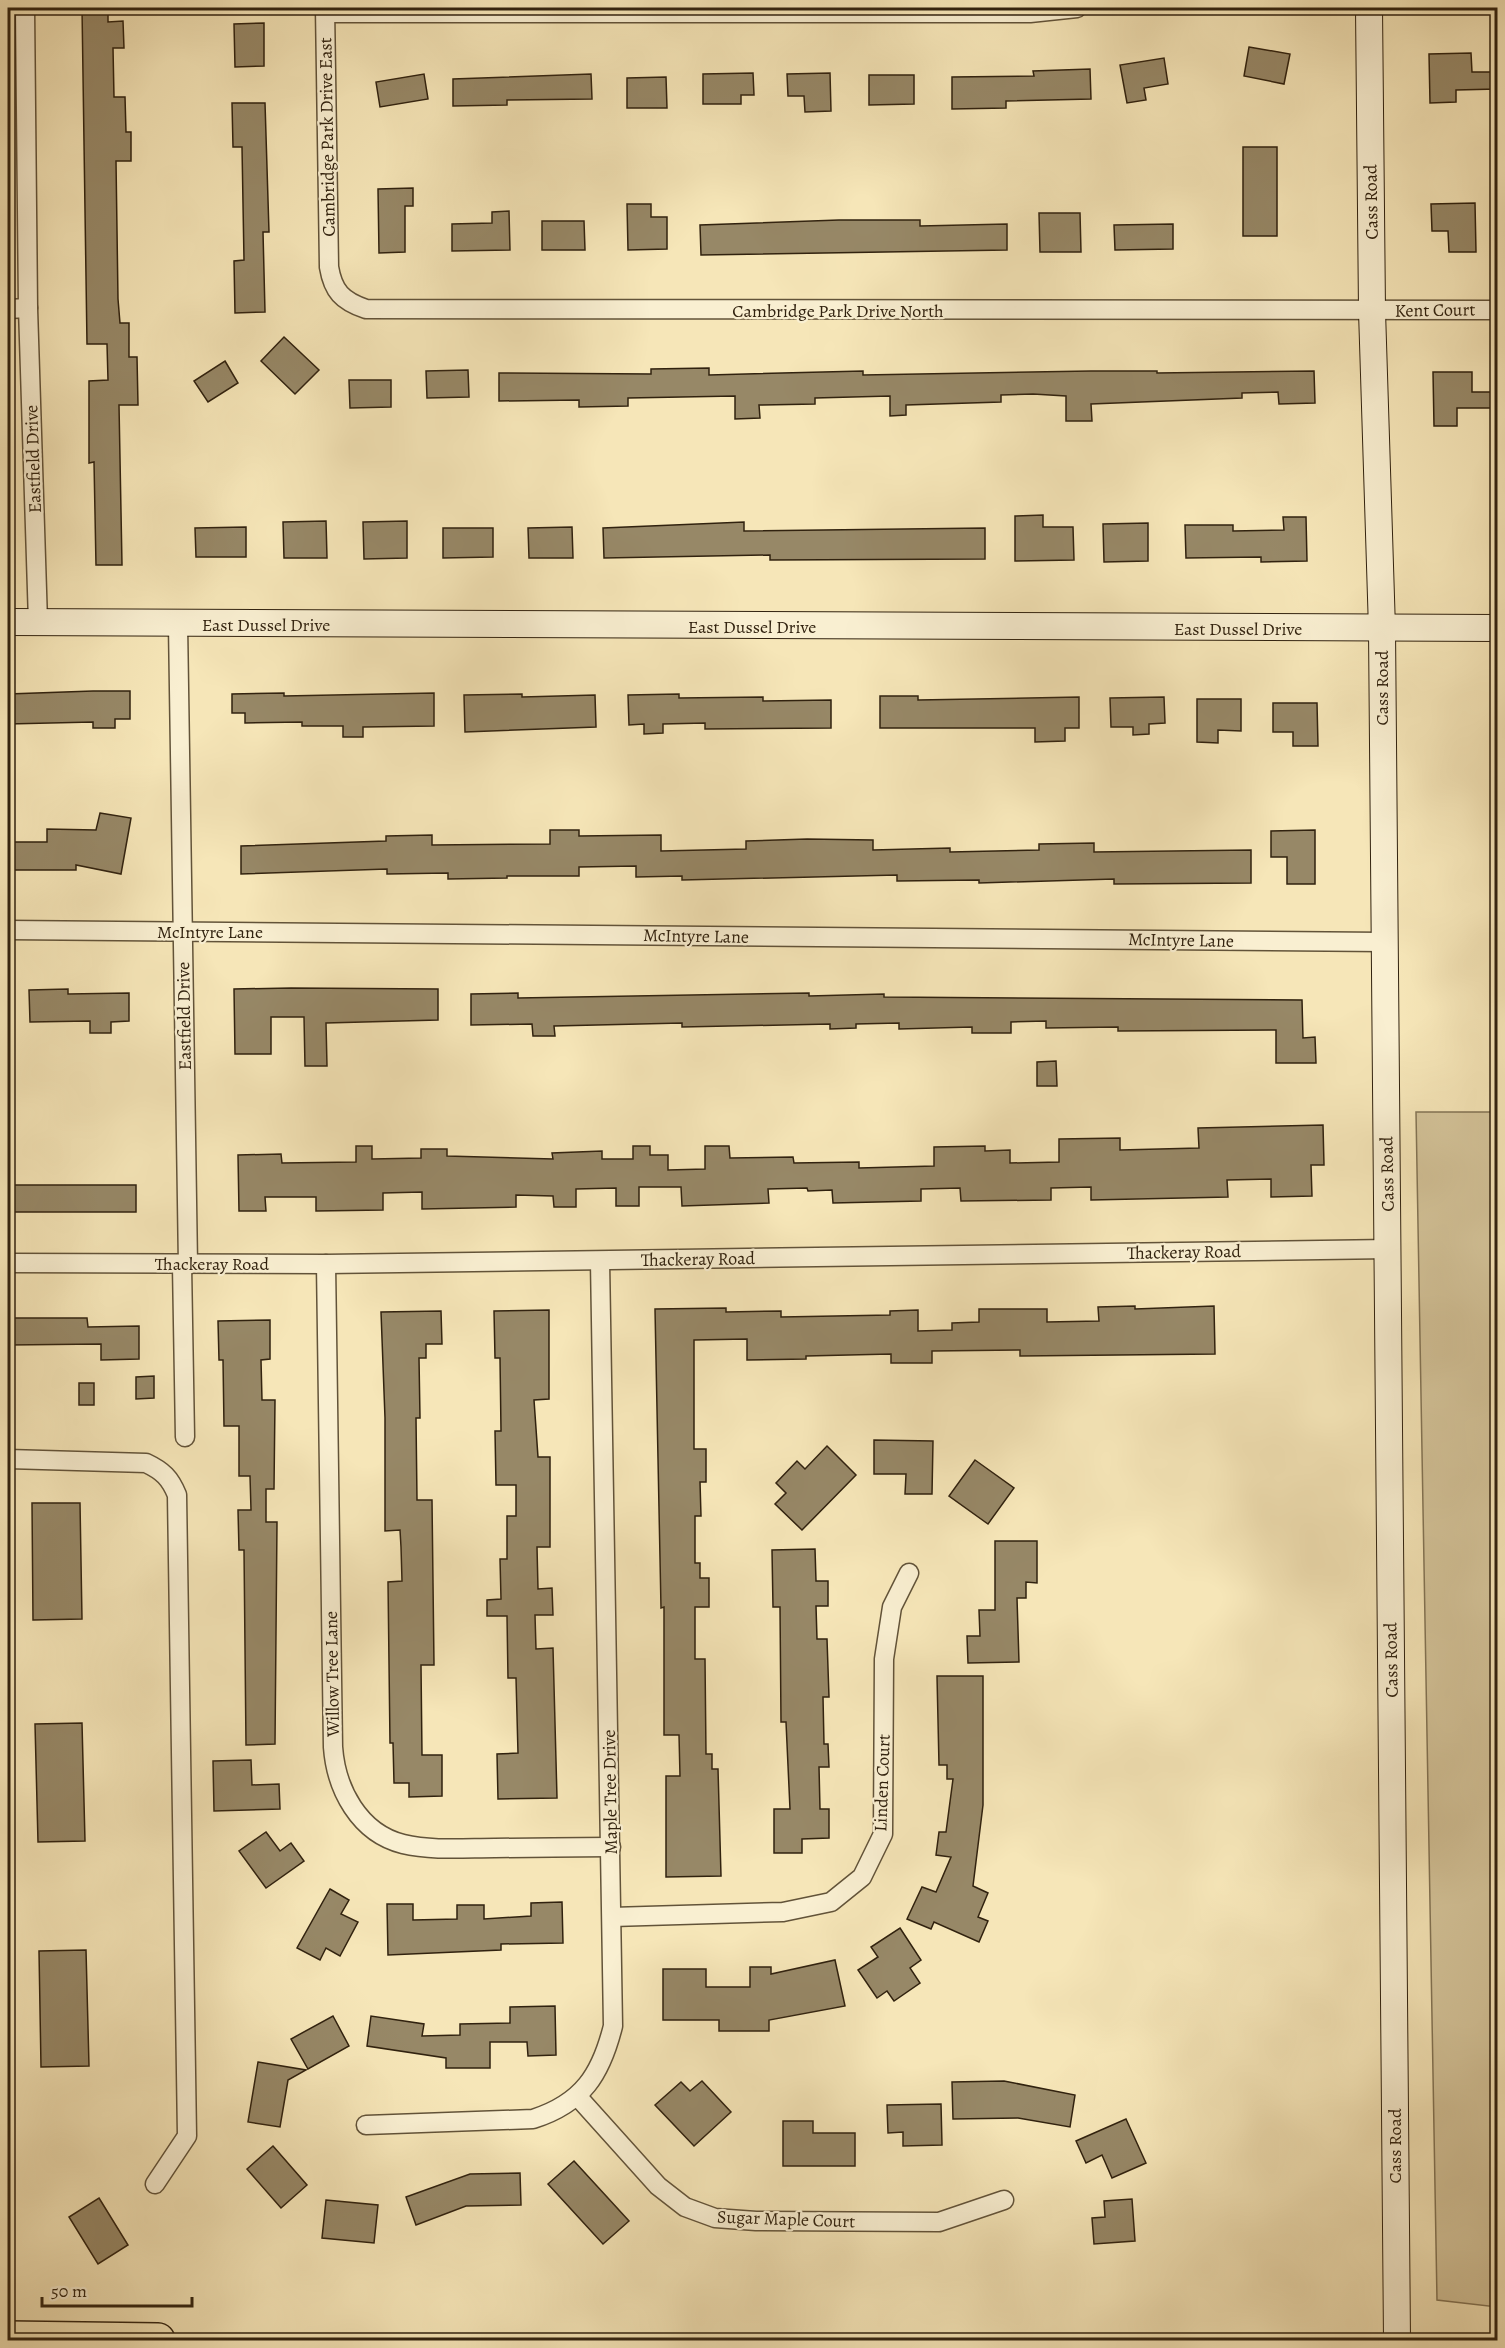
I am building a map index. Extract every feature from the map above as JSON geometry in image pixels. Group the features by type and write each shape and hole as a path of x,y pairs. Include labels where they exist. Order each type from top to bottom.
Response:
{"highway":[{"path":"8,2338 158,2340"}],"street":[{"name":"Eastfield Drive","path":"25,8 28,309 38,622"},
{"path":"325,10 1030,13 1077,8"},
{"name":"Cass Road","path":"1369,8 1372,311 1382,629 1397,2340"},
{"name":"Cambridge Park Drive East","path":"325,10 328,267"},
{"name":"Cambridge Park Drive North","path":"328,267 332,285 350,304 383,311 1372,311"},
{"path":"8,309 28,309"},
{"name":"Kent Court","path":"1372,311 1497,310"},
{"name":"East Dussel Drive","path":"8,622 1497,628"},
{"name":"Eastfield Drive","path":"178,624 183,931 185,1437"},
{"name":"McIntyre Lane","path":"8,930 1383,942"},
{"name":"Thackeray Road","path":"8,1263 326,1264 1389,1249"},
{"name":"Maple Tree Drive","path":"366,2126 533,2118 551,2113 578,2097 600,2068 613,2026 600,1261"},
{"name":"Willow Tree Lane","path":"326,1264 333,1747 340,1788 356,1814 380,1834 403,1844 442,1848 611,1847"},
{"path":"8,1459 146,1463 160,1470 171,1480 177,1495 187,2136 155,2184"},
{"name":"Linden Court","path":"612,1917 783,1912 831,1902 862,1877 883,1834 884,1659 892,1608 909,1573"},
{"name":"Sugar Maple Court","path":"578,2097 658,2186 685,2207 715,2218 756,2221 939,2222 1004,2200"}],"shaded area":[{"path":"1416,1112 1497,1112 1497,2307 1437,2300"},
{"path":"8,1875 13,2126 8,2128"}],"building":[{"path":"82,8 108,8 108,22 123,21 124,48 113,48 114,97 125,97 126,132 131,132 131,161 116,161 120,323 129,323 129,357 137,357 138,405 119,405 122,565 96,565 94,462 89,463 89,381 108,380 107,344 87,344"},
{"path":"264,23 264,66 235,67 234,24"},
{"path":"1249,47 1290,54 1284,84 1244,76"},
{"path":"1471,53 1472,72 1497,72 1497,89 1456,90 1456,102 1430,103 1429,54"},
{"path":"1164,58 1168,84 1144,88 1146,100 1127,103 1120,65"},
{"path":"1090,69 1091,99 1006,101 1006,108 952,109 952,77 1034,76 1033,71"},
{"path":"753,73 754,95 741,95 741,104 703,104 703,74"},
{"path":"830,73 831,111 805,112 804,96 788,96 787,74"},
{"path":"424,74 428,99 380,107 376,82"},
{"path":"591,74 592,99 507,100 507,105 453,106 453,79"},
{"path":"869,75 914,75 914,104 869,105"},
{"path":"666,77 667,108 627,108 627,78"},
{"path":"232,103 265,103 269,232 263,232 265,312 235,313 234,261 244,260 242,147 233,147"},
{"path":"1243,147 1277,147 1277,236 1243,236"},
{"path":"413,188 413,206 405,206 405,252 379,253 378,189"},
{"path":"1475,203 1476,252 1449,252 1448,231 1432,231 1431,204"},
{"path":"627,204 651,204 651,217 667,217 667,249 628,250"},
{"path":"509,211 510,250 452,251 452,224 492,223 492,212"},
{"path":"1039,213 1080,213 1081,252 1040,252"},
{"path":"839,220 920,220 920,226 1007,224 1007,250 701,255 700,225"},
{"path":"542,221 584,221 585,250 542,250"},
{"path":"1173,224 1173,249 1115,250 1114,225"},
{"path":"284,337 319,370 295,394 261,361"},
{"path":"225,361 238,383 208,402 194,381"},
{"path":"709,368 709,375 863,371 863,375 1091,371 1157,371 1157,373 1314,371 1315,403 1279,404 1278,392 1242,393 1242,398 1091,404 1092,421 1066,421 1066,396 1033,394 1001,395 1001,402 906,405 906,415 890,416 890,396 815,398 815,404 759,405 760,418 735,419 735,396 628,398 628,406 579,407 579,400 499,401 499,373 651,374 651,369"},
{"path":"468,370 469,397 427,398 426,371"},
{"path":"1433,372 1472,372 1472,392 1497,392 1497,408 1457,408 1457,426 1434,426"},
{"path":"349,380 391,380 391,407 350,408"},
{"path":"1043,515 1043,527 1073,527 1074,560 1015,561 1015,516"},
{"path":"1283,517 1306,517 1307,561 1261,562 1261,557 1186,558 1185,525 1233,525 1233,531 1284,530"},
{"path":"326,521 327,558 284,558 283,522"},
{"path":"407,521 407,558 364,559 363,522"},
{"path":"744,522 744,531 985,528 985,559 770,560 770,555 604,558 603,528"},
{"path":"1148,523 1148,561 1104,562 1103,524"},
{"path":"246,527 246,557 196,557 195,528"},
{"path":"572,527 573,558 529,558 528,528"},
{"path":"443,528 493,528 493,557 443,558"},
{"path":"130,691 130,719 115,719 115,728 93,728 93,722 8,724 8,694"},
{"path":"284,693 284,696 434,693 434,726 363,727 363,737 343,737 343,726 302,726 302,722 245,723 245,713 232,713 232,694"},
{"path":"522,694 522,697 595,695 596,727 465,732 464,695"},
{"path":"679,694 679,698 763,697 763,701 831,700 831,728 705,729 705,723 663,724 663,733 644,734 644,724 629,725 628,695"},
{"path":"880,696 918,696 918,700 1079,697 1079,728 1065,728 1065,741 1035,742 1035,728 880,728"},
{"path":"1164,697 1165,723 1149,724 1149,734 1133,735 1133,727 1111,727 1110,698"},
{"path":"1197,699 1241,699 1241,731 1218,730 1218,743 1197,742"},
{"path":"1273,703 1317,703 1318,746 1293,746 1293,732 1273,732"},
{"path":"100,813 131,818 121,874 76,865 76,870 8,870 8,842 47,842 47,829 96,830"},
{"path":"550,830 579,830 579,836 661,835 661,851 746,849 746,841 807,839 873,840 873,850 950,848 950,852 1039,850 1039,844 1094,843 1094,852 1251,850 1251,883 1114,884 1114,879 979,883 979,880 897,881 897,875 682,880 682,876 636,877 636,866 579,867 579,876 507,876 507,878 448,879 448,873 387,874 387,869 241,874 241,846 386,841 386,836 432,835 432,845 550,844"},
{"path":"1315,830 1315,884 1287,884 1287,857 1271,857 1271,831"},
{"path":"68,989 68,994 129,993 129,1021 111,1022 111,1033 90,1033 90,1021 30,1022 29,990"},
{"path":"234,989 438,989 438,1020 326,1023 327,1066 305,1066 304,1017 271,1017 271,1054 235,1054"},
{"path":"518,993 518,998 809,993 809,996 884,994 884,997 1302,1000 1303,1038 1315,1037 1316,1063 1276,1063 1276,1030 1118,1031 1118,1027 1046,1028 1046,1021 1011,1022 1011,1033 972,1033 972,1027 899,1029 899,1023 856,1024 856,1028 830,1029 830,1024 682,1027 682,1023 554,1026 555,1036 533,1036 532,1024 471,1025 471,994"},
{"path":"1056,1061 1057,1086 1037,1086 1037,1062"},
{"path":"1323,1125 1324,1165 1311,1165 1312,1196 1271,1197 1271,1179 1227,1180 1228,1197 1091,1200 1091,1187 1051,1188 1051,1200 961,1201 960,1188 921,1189 921,1201 833,1203 832,1190 808,1191 807,1188 768,1189 769,1203 682,1206 681,1187 639,1187 639,1206 616,1206 616,1188 576,1189 576,1207 554,1207 553,1196 516,1195 516,1207 422,1209 422,1192 383,1193 383,1210 316,1211 316,1197 265,1197 266,1211 239,1211 238,1155 281,1154 282,1163 356,1162 356,1146 372,1146 372,1159 421,1158 421,1149 447,1149 447,1156 553,1159 552,1153 602,1151 602,1159 633,1159 633,1146 650,1146 650,1155 668,1155 668,1170 705,1169 705,1146 729,1146 730,1158 793,1157 794,1163 859,1162 859,1168 934,1166 934,1147 985,1146 985,1151 1010,1150 1010,1163 1059,1162 1059,1139 1120,1138 1120,1150 1199,1148 1198,1128"},
{"path":"8,1185 136,1185 136,1212 8,1212"},
{"path":"1135,1306 1135,1309 1214,1306 1215,1354 1020,1356 1020,1350 932,1351 932,1363 891,1363 891,1354 747,1360 747,1339 694,1340 694,1449 706,1449 706,1482 700,1482 701,1516 695,1516 695,1563 700,1563 700,1578 709,1578 709,1607 695,1607 695,1659 705,1659 706,1754 712,1754 712,1769 718,1769 721,1876 666,1877 666,1776 680,1776 679,1735 664,1735 664,1607 661,1608 655,1309 726,1308 726,1312 781,1311 781,1317 890,1315 890,1311 918,1310 918,1331 952,1330 952,1323 979,1322 979,1309 1047,1309 1047,1322 1099,1321 1098,1307"},
{"path":"549,1310 549,1399 534,1400 538,1457 550,1457 550,1547 537,1547 538,1589 552,1588 553,1615 535,1615 536,1649 553,1648 557,1798 498,1799 497,1754 518,1753 516,1678 508,1678 507,1616 487,1616 487,1600 501,1599 500,1559 507,1559 507,1516 516,1516 516,1485 496,1485 495,1431 501,1431 500,1358 495,1358 494,1311"},
{"path":"441,1311 442,1344 426,1344 426,1358 419,1358 420,1418 416,1418 417,1500 432,1500 434,1665 421,1665 422,1755 442,1755 442,1796 409,1797 409,1783 394,1783 393,1743 390,1743 388,1582 402,1581 400,1530 385,1531 385,1418 381,1312"},
{"path":"8,1318 87,1318 88,1327 139,1326 139,1359 101,1360 101,1344 8,1345"},
{"path":"270,1320 270,1359 261,1360 262,1400 275,1400 274,1489 266,1489 266,1522 277,1522 275,1744 246,1745 244,1550 239,1550 238,1510 251,1510 250,1476 239,1476 239,1426 224,1426 223,1360 219,1360 218,1321"},
{"path":"154,1376 154,1398 136,1399 136,1377"},
{"path":"79,1383 94,1383 94,1405 79,1405"},
{"path":"874,1440 933,1441 932,1494 905,1494 906,1474 874,1474"},
{"path":"827,1446 856,1475 802,1530 775,1504 786,1493 776,1483 797,1461 805,1469"},
{"path":"975,1460 1014,1488 988,1524 949,1496"},
{"path":"32,1503 80,1503 82,1619 33,1620"},
{"path":"995,1541 1037,1541 1037,1583 1026,1582 1026,1598 1017,1598 1019,1662 968,1663 967,1636 980,1636 979,1610 995,1610"},
{"path":"815,1549 816,1581 828,1581 828,1606 816,1606 817,1639 827,1639 829,1697 823,1697 824,1744 828,1744 829,1767 819,1767 820,1809 829,1809 829,1838 802,1839 802,1853 774,1853 774,1809 790,1809 786,1722 781,1722 780,1607 773,1607 772,1550"},
{"path":"937,1676 983,1676 983,1805 973,1886 988,1893 978,1917 988,1921 979,1942 934,1922 931,1929 907,1919 922,1887 936,1892 951,1857 936,1855 939,1832 946,1832 953,1779 947,1779 947,1765 939,1765"},
{"path":"82,1723 85,1841 38,1842 35,1724"},
{"path":"251,1760 252,1785 279,1784 280,1809 214,1811 213,1761"},
{"path":"266,1832 280,1851 291,1843 304,1861 266,1888 239,1851"},
{"path":"330,1889 349,1900 341,1914 358,1922 340,1956 326,1948 320,1960 297,1948"},
{"path":"562,1902 563,1943 501,1944 501,1950 388,1955 387,1904 413,1904 413,1920 457,1919 457,1905 484,1905 484,1919 531,1916 531,1903"},
{"path":"900,1928 921,1960 910,1968 920,1983 894,2001 887,1991 877,1998 858,1970 878,1957 871,1947"},
{"path":"86,1950 89,2066 41,2067 39,1951"},
{"path":"835,1960 845,2006 769,2020 769,2031 719,2031 719,2020 663,2020 663,1969 706,1969 706,1987 750,1987 750,1967 771,1967 771,1974"},
{"path":"555,2006 556,2055 528,2056 527,2042 490,2042 490,2068 446,2068 446,2058 367,2046 371,2016 424,2024 422,2036 460,2035 460,2024 510,2023 510,2007"},
{"path":"333,2016 349,2046 308,2069 291,2039"},
{"path":"258,2062 306,2070 288,2080 280,2127 248,2122"},
{"path":"702,2081 731,2112 694,2146 655,2105 681,2082 690,2091"},
{"path":"1004,2081 1075,2095 1070,2127 1018,2118 953,2119 952,2082"},
{"path":"941,2104 942,2145 903,2146 903,2132 888,2133 887,2105"},
{"path":"1126,2119 1146,2163 1112,2178 1102,2155 1086,2163 1076,2141"},
{"path":"783,2121 813,2121 813,2133 855,2133 855,2166 783,2166"},
{"path":"273,2146 307,2185 281,2208 247,2169"},
{"path":"574,2161 629,2221 603,2244 548,2184"},
{"path":"520,2173 521,2205 466,2206 416,2225 406,2197 470,2174"},
{"path":"99,2198 128,2245 98,2264 69,2217"},
{"path":"1132,2199 1135,2241 1094,2244 1092,2218 1105,2217 1104,2201"},
{"path":"326,2200 378,2205 374,2243 322,2238"}]}
